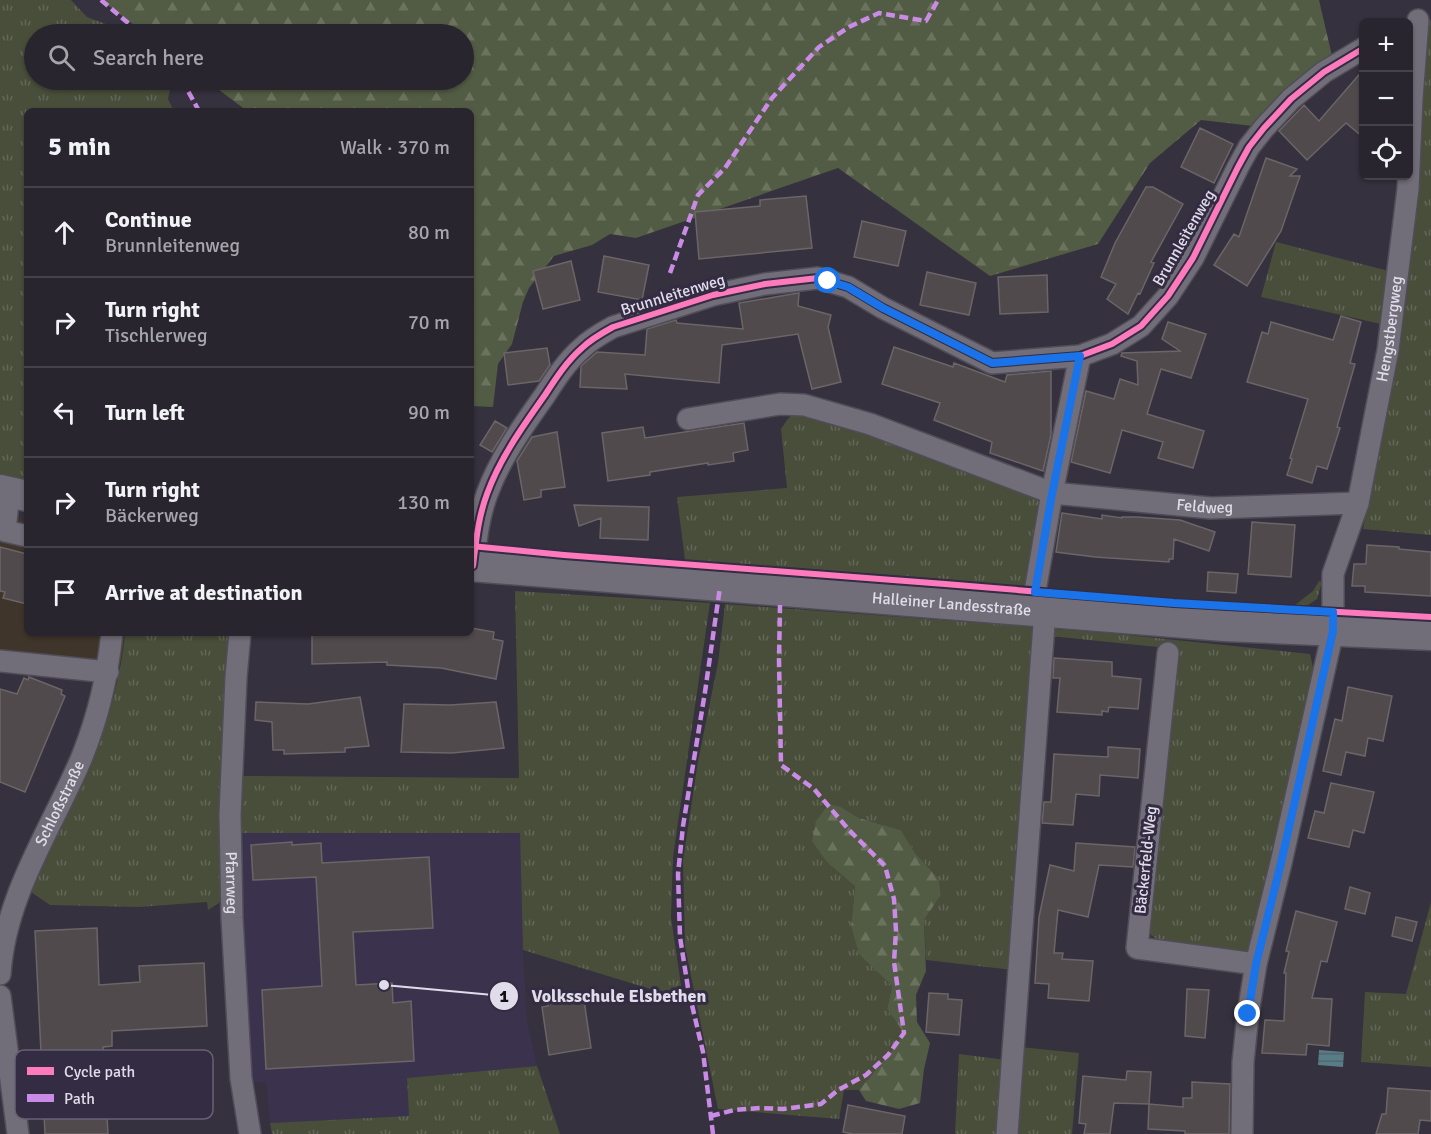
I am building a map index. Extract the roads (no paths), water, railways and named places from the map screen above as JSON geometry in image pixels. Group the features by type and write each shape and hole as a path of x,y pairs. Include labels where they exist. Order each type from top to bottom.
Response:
{"main road":[{"name":"Halleiner Landesstraße","path":"474,566 1224,626 1431,635"}],"street":[{"name":"Hengstbergweg","path":"1242,1134 1244,1062 1248,1014 1256,964 1284,852 1333,631 1333,574 1358,503 1388,350 1408,189 1419,19"},
{"name":"Brunnleitenweg","path":"474,551 484,502 505,456 571,358 583,346 613,327 713,295 765,284 818,278 848,287 883,308 992,363 1080,356 1112,344 1141,326 1168,296 1193,258 1249,147 1264,128 1291,99 1316,79 1359,51"},
{"path":"1007,1134 1039,610 1052,494 1080,356"},
{"name":"Feldweg","path":"688,419 780,404 804,405 870,424 1052,494 1211,508 1358,503"},
{"path":"12,493 5,531 24,535"},
{"name":"Schloßstraße","path":"0,974 10,916 44,816 82,757 103,698 112,636"},
{"name":"Pfarrweg","path":"240,636 230,840 241,1078 250,1134"},
{"name":"Bäckerfeld-Weg","path":"1168,653 1137,948 1256,964"},
{"path":"0,661 108,672"},
{"path":"0,996 15,1111"},
{"path":"16,1119 18,1134"}],"water":[{"path":"1319,1050 1344,1052 1343,1067 1318,1065"}],"place":[{"name":"Volksschule Elsbethen","path":"384,985"}]}
